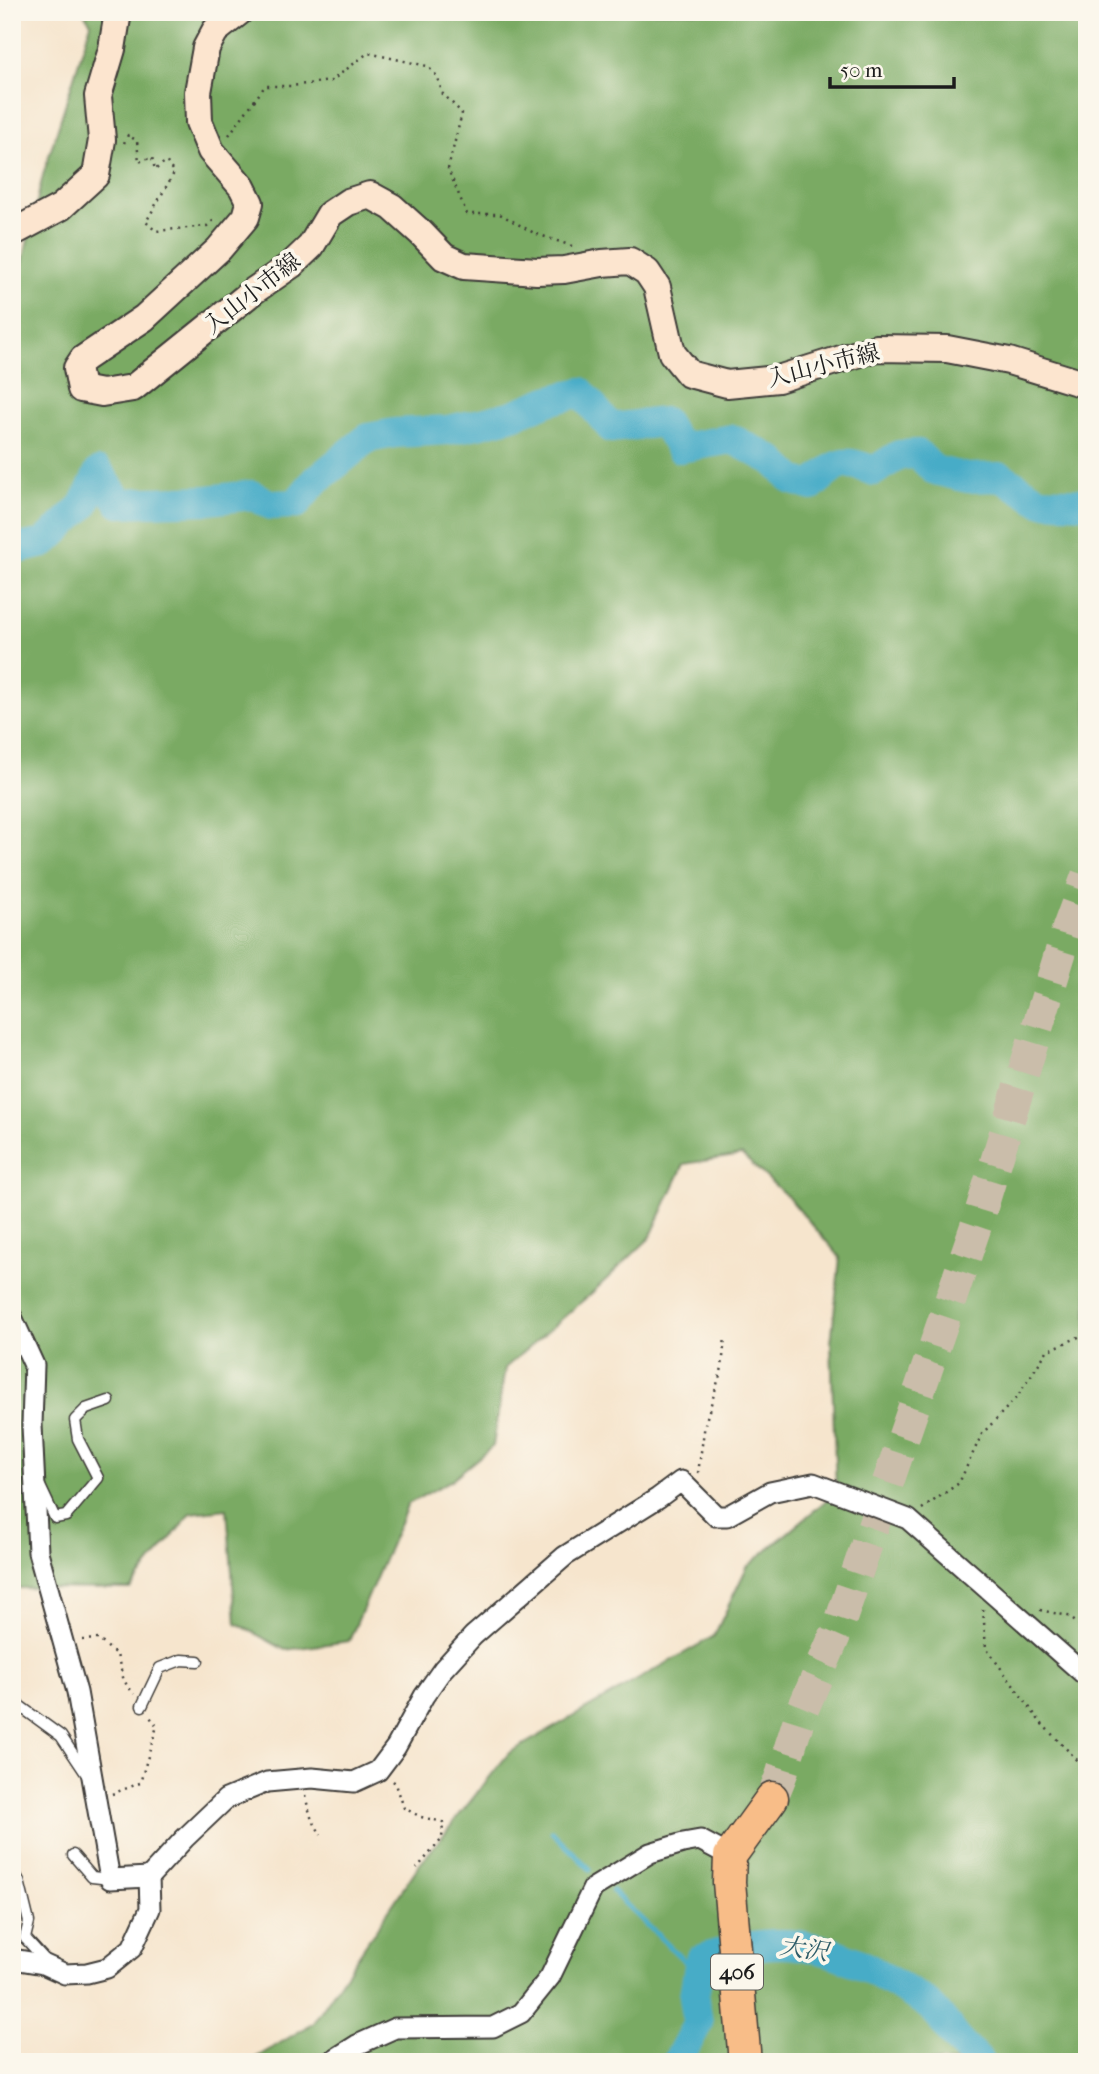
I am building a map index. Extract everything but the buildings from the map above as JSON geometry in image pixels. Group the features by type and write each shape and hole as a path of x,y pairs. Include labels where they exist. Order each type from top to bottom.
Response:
{"highway":[{"path":"729,1869 772,1798"},
{"name":"406","path":"729,1869 745,2061"}],"main road":[{"path":"12,233 61,207 96,175 102,140 98,96 112,49 118,12"},
{"name":"入山小市線","path":"239,12 215,31 206,48 198,92 199,122 211,151 242,187 250,203 246,217 219,249 144,318 83,359 77,368 81,389 102,393 133,388 252,292 291,265 311,246 330,214 348,202 370,195 392,207 444,257 464,267 537,271 630,261 647,272 657,287 673,353 689,374 727,384 778,379 876,348 947,349 1009,361 1087,385"}],"street":[{"path":"12,1317 34,1365 32,1425 38,1552 77,1692 110,1879 149,1877 226,1799 267,1782 321,1779 354,1782 378,1771 396,1747 424,1696 472,1636 565,1556 681,1481 716,1516 727,1516 770,1492 813,1483 908,1520 1086,1675"},
{"path":"330,2062 357,2045 395,2028 493,2027 521,2013 550,1978 593,1888 650,1853 700,1840 729,1869"},
{"path":"12,1963 19,1960 43,1964 65,1974 87,1973 107,1968 132,1948 150,1909 149,1877"}],"lane":[{"path":"34,1472 55,1518 66,1516 97,1478 78,1439 75,1420 86,1409 109,1401"},
{"path":"142,1706 160,1668 181,1660 198,1661"},
{"path":"18,1704 61,1735 92,1782"},
{"path":"73,1855 92,1877 110,1879"},
{"path":"12,1868 19,1881 29,1922 25,1938 52,1968"}],"path":[{"path":"211,151 222,143 265,86 331,81 368,53 427,66 438,77 442,93 461,113 448,169 467,214 500,214 534,233 591,253 602,263"},
{"path":"124,145 128,135 137,141 139,162 152,157 155,170 166,161 174,173 146,222 156,231 207,226 217,217"},
{"path":"908,1520 959,1483 982,1434 1017,1397 1046,1351 1081,1336 1087,1328"},
{"path":"695,1494 705,1424 722,1368 725,1337"},
{"path":"982,1584 986,1648 1041,1724 1087,1770"},
{"path":"1013,1611 1035,1609 1068,1616 1087,1631"},
{"path":"64,1644 98,1639 117,1655 124,1681 157,1726 140,1783 110,1795 92,1782"},
{"path":"378,1771 397,1784 404,1808 421,1817 443,1822 442,1839 417,1868"},
{"path":"321,1779 304,1790 311,1817 321,1835"}],"green space":[{"path":"83,12 1087,12 1087,2062 249,2062 313,2023 417,1868 509,1753 714,1636 747,1567 836,1492 831,1343 840,1257 789,1198 742,1155 684,1164 650,1238 505,1368 493,1446 450,1481 408,1504 349,1641 285,1650 236,1623 227,1509 191,1513 130,1589 12,1588 12,1032 15,1011 12,963 12,275 21,270 43,175 91,23"}],"waterway":[{"path":"12,550 44,543 84,505 99,472 120,503 208,500 252,495 271,505 296,504 314,482 368,438 395,433 448,430 482,423 581,392 611,428 664,422 680,448 732,439 772,460 793,480 812,486 840,465 854,464 874,471 899,455 918,454 934,470 967,478 1002,477 1040,501 1087,503"},
{"path":"552,1832 590,1869"},
{"path":"612,1891 698,1974"},
{"name":"大沢","path":"677,2062 698,2023 694,1996 700,1960 727,1951 776,1944 800,1945 822,1950 845,1957 869,1969 930,2006 965,2049 980,2062"}],"tunnel":[{"path":"772,1798 800,1716 837,1631 979,1217 1068,928 1087,876"}]}
